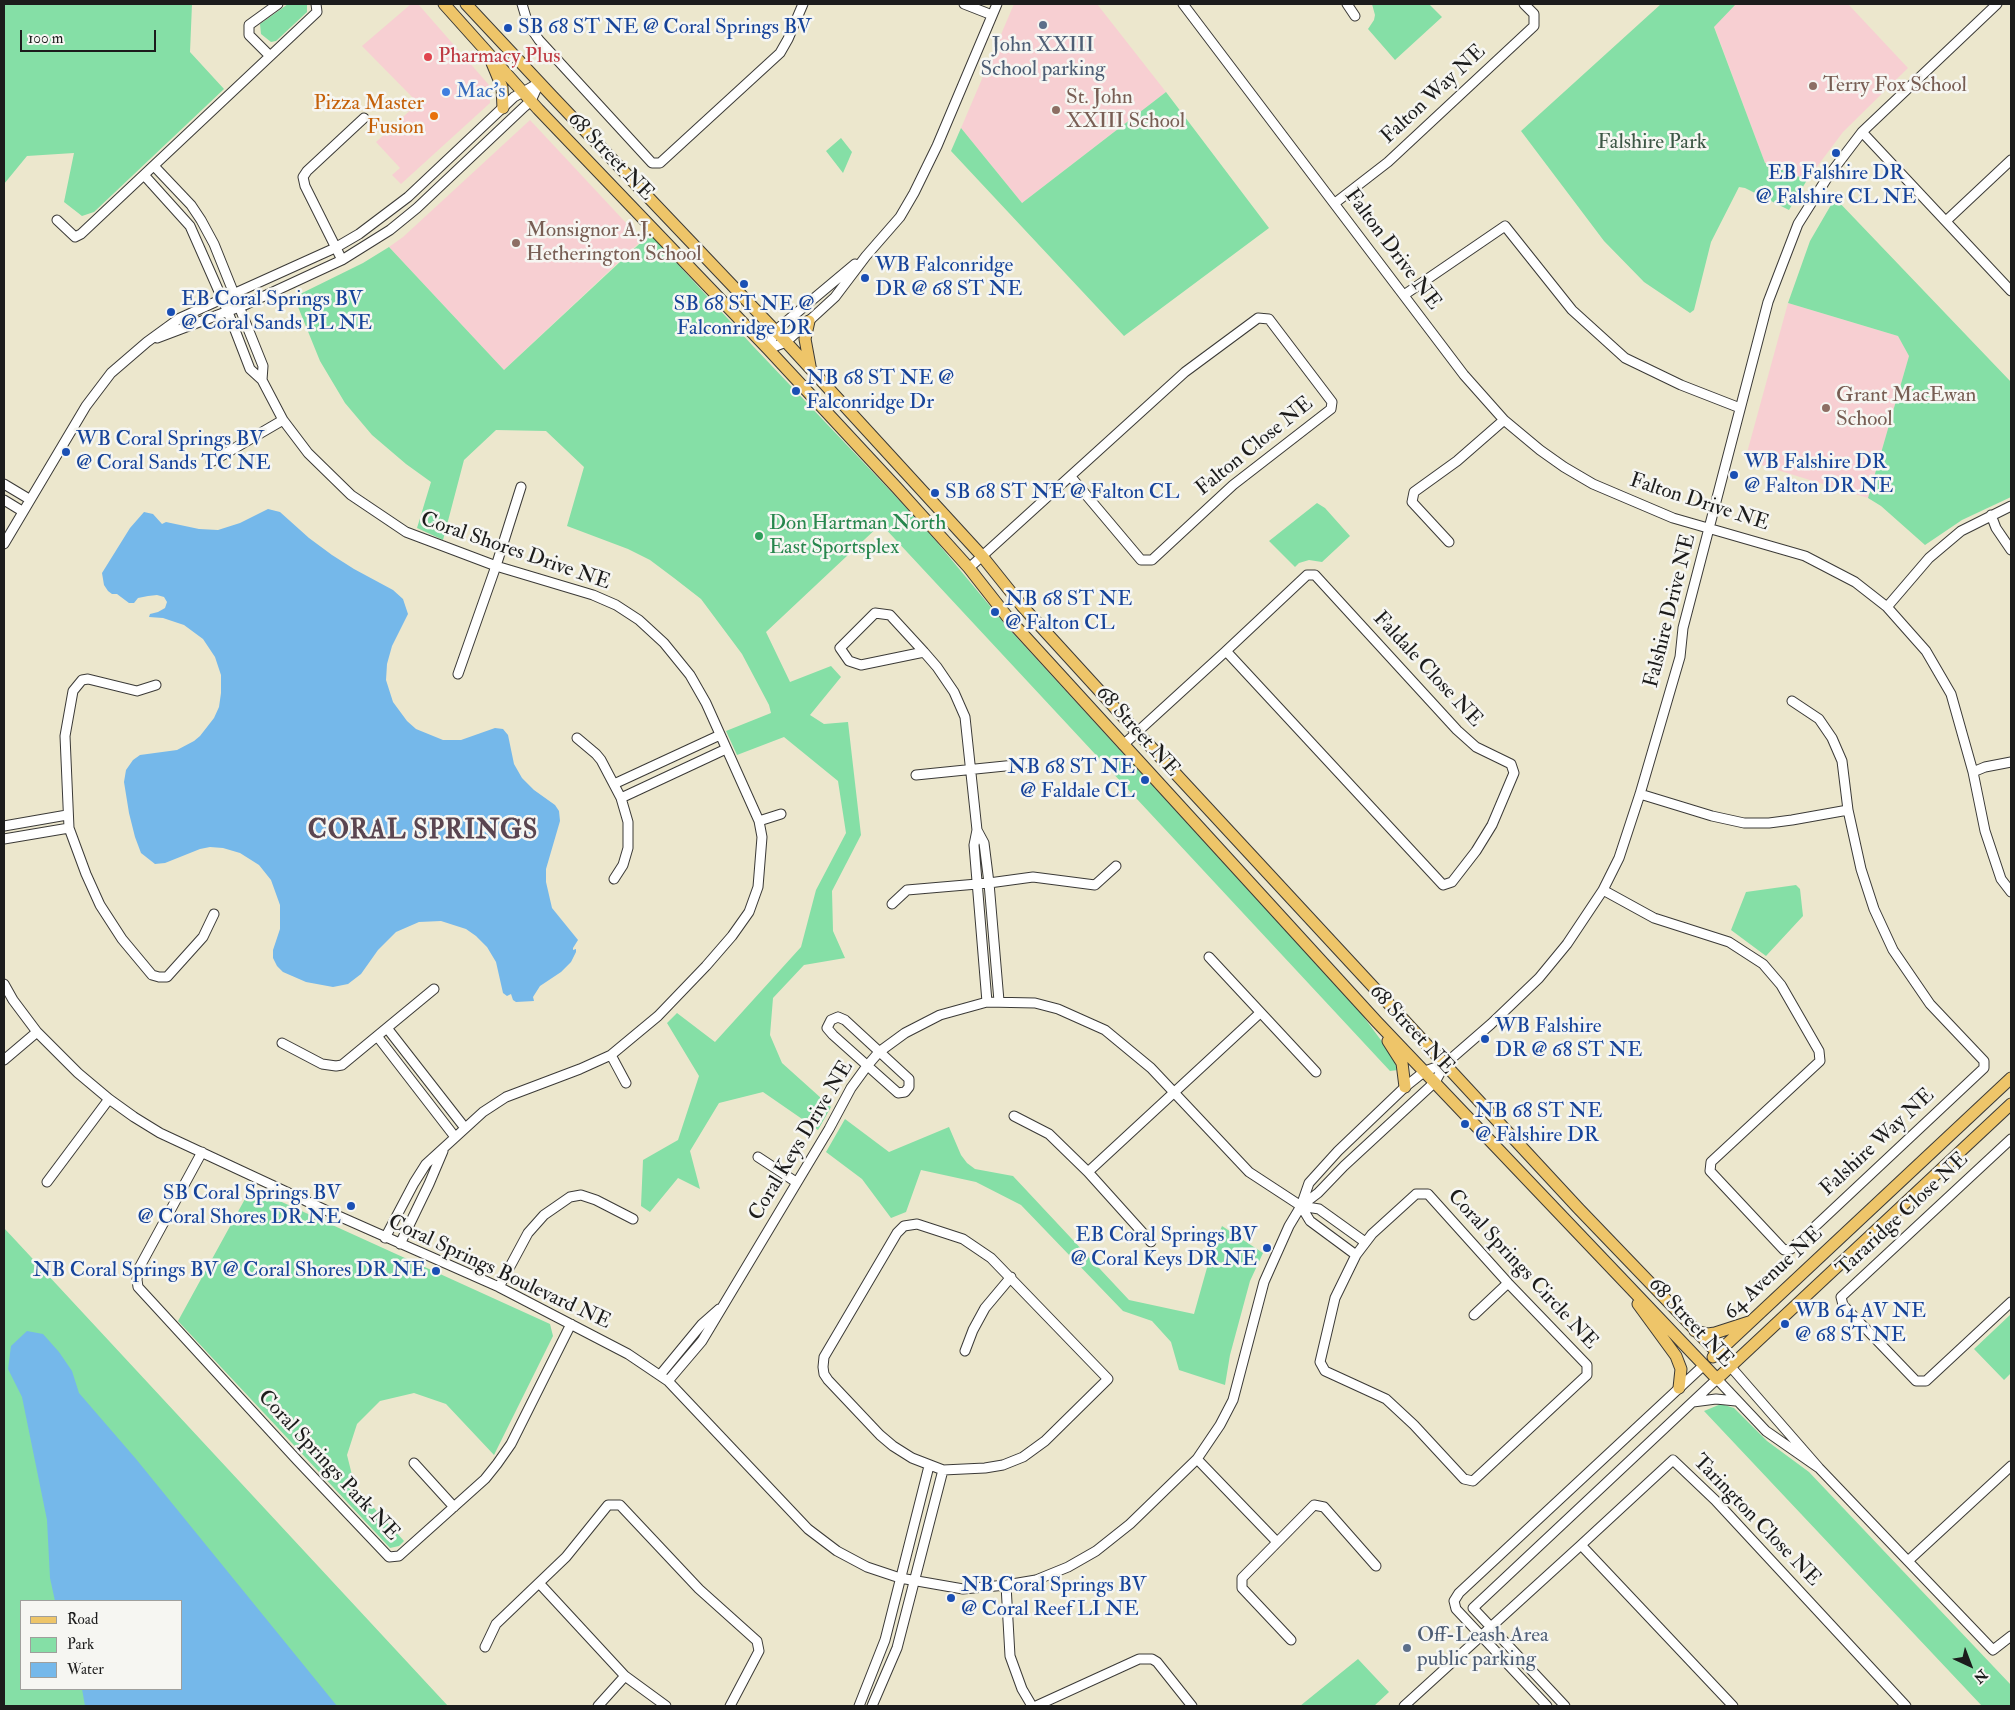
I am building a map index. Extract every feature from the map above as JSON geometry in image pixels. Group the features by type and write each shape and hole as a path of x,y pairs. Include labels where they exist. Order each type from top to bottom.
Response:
{"main road":[{"name":"68 Street NE","path":"444,4 490,57 768,349 969,568 1010,620 1377,1022 1717,1379"},
{"name":"68 Street NE","path":"466,4 786,342 982,556 1022,606 1137,732 1445,1064 1730,1366"},
{"path":"490,57 502,87 503,108"},
{"path":"810,321 805,340 805,349 811,370"},
{"path":"1377,1022 1402,1063 1405,1087"},
{"name":"64 Avenue NE","path":"1704,1365 2011,1078"},
{"name":"64 Avenue NE","path":"1717,1379 2011,1104"},
{"path":"1623,1279 1628,1291 1676,1356 1680,1369 1679,1388"},
{"path":"1695,1331 1708,1334 1715,1333 1751,1322"}],"street":[{"path":"270,56 249,35 249,25 278,4"},
{"path":"57,220 75,237 154,166 317,12 316,4"},
{"path":"522,4 528,24 539,40 652,163 660,163 780,53 803,4"},
{"path":"964,4 992,15"},
{"path":"768,349 786,342 835,297 866,256 900,217 914,194 937,146 997,4"},
{"name":"Falton Drive NE","path":"1183,4 1464,374 1504,420 1540,450 1593,484 1673,518 1805,556 1855,582 1887,607 1926,651 1951,694 1973,772 1985,832 2001,880 2011,892"},
{"path":"1347,4 1356,16"},
{"name":"Falton Way NE","path":"1335,203 1388,162 1534,26 1534,14 1524,4"},
{"name":"Falshire Drive NE","path":"1445,1064 1491,1024 1539,978 1568,944 1603,890 1619,858 1640,794 1680,657 1683,628 1768,302 1798,224 1827,178 1862,132 1997,4"},
{"path":"4,544 86,406 111,373 147,342 180,318 336,248 382,218 417,189 522,91 539,83"},
{"path":"147,342 239,308 342,260 390,230 426,200 531,101 539,83"},
{"path":"342,260 305,186 303,177 307,171 364,118"},
{"path":"1862,132 2011,291"},
{"path":"1946,221 2011,160"},
{"name":"Coral Shores Drive NE","path":"154,166 191,206 214,244 263,366 262,380"},
{"name":"Coral Shores Drive NE","path":"144,175 190,226 228,312 250,368 262,380 282,420 308,453 351,495 406,532 496,566 593,595 639,620 664,643 690,675 706,703 759,821 762,837 758,887 749,912 732,936 664,1010 611,1055 506,1097 483,1112 426,1164 385,1238"},
{"path":"417,189 426,200"},
{"path":"1404,295 1505,226 1572,310 1625,358 1682,385 1740,408"},
{"path":"768,349 775,331 826,287 866,256"},
{"name":"Falton Close NE","path":"969,568 1185,372 1258,318 1269,319 1332,402 1331,408 1233,485 1152,560 1141,560 1071,477"},
{"path":"211,462 282,420"},
{"path":"1449,542 1412,502 1414,492 1457,461 1504,420"},
{"path":"4,484 29,499"},
{"path":"458,674 496,566 520,487"},
{"path":"4,500 22,511"},
{"path":"1887,607 1929,558 1961,531 2011,506"},
{"path":"1991,515 1996,528 2011,550"},
{"name":"Faldale Close NE","path":"1123,745 1307,575 1315,575 1457,730 1476,747 1511,764 1514,773 1492,825 1476,851 1452,882 1442,885 1226,651"},
{"path":"924,652 861,665 849,660 840,648 875,613 890,614 924,652 937,667 954,692 965,717 977,830 974,845 983,884 1000,1001"},
{"path":"156,685 137,691 88,679 82,680 72,691 65,736 69,828 86,874 100,904 122,939 152,975 159,977 167,976 202,938 214,914"},
{"path":"1640,794 1712,816 1744,823 1784,821 1848,810 1842,761 1832,738 1819,719 1792,701"},
{"path":"614,784 720,735"},
{"path":"577,738 596,754 621,798 628,822 628,848 623,865 614,879"},
{"path":"621,798 726,749"},
{"path":"1973,772 1985,767 2011,762"},
{"path":"916,775 972,771 1025,764"},
{"name":"Falshire Way NE","path":"1603,890 1654,918 1729,942 1763,964 1781,985 1819,1051 1820,1060 1711,1162 1710,1171 1784,1250 1791,1248 1984,1068 1984,1061 1930,1004 1893,950 1874,909 1861,869 1848,810"},
{"path":"759,821 781,814"},
{"path":"4,826 67,815"},
{"path":"4,839 69,828"},
{"path":"977,830 984,843 983,884 987,1002"},
{"path":"892,904 907,890 983,884 1033,877 1095,885 1116,866"},
{"path":"1209,957 1316,1072"},
{"name":"Coral Springs Boulevard NE","path":"4,984 13,1000 37,1032 78,1074 109,1099 160,1133 385,1238 499,1287 628,1354 668,1382 808,1529 837,1550 867,1566 900,1578 962,1589 1036,1580 1068,1567 1096,1551 1130,1524 1197,1459 1220,1425 1233,1400 1264,1282 1289,1226 1301,1206 1309,1183 1338,1151 1405,1087 1425,1071 1445,1064"},
{"path":"282,1044 322,1064 342,1065 434,989"},
{"name":"Coral Keys Drive NE","path":"668,1382 702,1341 728,1300 851,1088 867,1066 880,1052 904,1033 940,1015 987,1002 1000,1001 1035,1003 1087,1020 1122,1043 1151,1068 1249,1172 1301,1206"},
{"path":"1088,1172 1260,1013"},
{"path":"838,1017 845,1020 880,1052 909,1079 909,1087 905,1092 898,1092 827,1028 831,1020 838,1017"},
{"path":"387,1028 465,1128"},
{"path":"4,1060 37,1032"},
{"path":"377,1036 455,1137"},
{"path":"611,1055 626,1083"},
{"name":"Coral Springs Boulevard NE","path":"1301,1206 1318,1193 1344,1166 1435,1082 1445,1064"},
{"path":"47,1182 109,1099"},
{"path":"1014,1116 1049,1134 1088,1172 1151,1242"},
{"name":"Tararidge Close NE","path":"2011,1139 1841,1297 1843,1305 1916,1381 1926,1381 2011,1302"},
{"name":"Coral Shores Drive NE","path":"400,1244 444,1148"},
{"name":"Coral Springs Park NE","path":"202,1152 138,1270 138,1287 296,1460 388,1557 399,1556 485,1479 498,1464 511,1444 571,1324"},
{"path":"758,1157 796,1182"},
{"name":"Coral Springs Circle NE","path":"1416,1194 1428,1194 1508,1283 1587,1365 1587,1375 1473,1481 1464,1479 1414,1424 1386,1399 1325,1371 1320,1362 1335,1298 1356,1255 1365,1242 1395,1211 1416,1194"},
{"path":"499,1287 528,1233 544,1216 570,1197 581,1195 596,1200 634,1219"},
{"path":"1301,1206 1319,1209 1365,1242"},
{"path":"1301,1206 1310,1221 1356,1255"},
{"path":"917,1224 963,1239 991,1258 1011,1278 1108,1378 1045,1441 1023,1457 1003,1465 985,1468 942,1470 929,1466 893,1446 880,1435 828,1380 823,1367 824,1357 897,1233 904,1226 917,1224"},
{"path":"965,1352 973,1330 985,1308 1011,1278"},
{"path":"1474,1315 1508,1283"},
{"name":"Coral Keys Drive NE","path":"660,1375 702,1324 728,1300"},
{"name":"64 Avenue NE","path":"1480,1635 1456,1609 1454,1601 1459,1593 1704,1365"},
{"name":"68 Street NE","path":"1730,1366 1819,1468 1993,1650 2011,1636"},
{"name":"68 Street NE","path":"1717,1379 1766,1432 1819,1468"},
{"name":"64 Avenue NE","path":"1490,1627 1473,1608 1717,1379"},
{"path":"1692,1402 1716,1399 1736,1401"},
{"path":"1197,1459 1277,1542"},
{"name":"Tarington Close NE","path":"1581,1545 1673,1460 1715,1500 1906,1706"},
{"path":"414,1463 454,1507"},
{"path":"859,1706 885,1640 929,1466"},
{"path":"1908,1561 2011,1466"},
{"path":"872,1706 897,1648 942,1470"},
{"path":"485,1647 496,1624 566,1557 608,1504 620,1505 699,1589 757,1641 759,1651 730,1706"},
{"path":"1291,1640 1242,1588 1242,1578 1314,1505 1324,1507 1376,1566"},
{"path":"1404,1706 1581,1545 1733,1706"},
{"path":"539,1583 626,1676 666,1706"},
{"path":"1006,1585 1010,1656 1022,1690 1034,1706 1139,1660 1152,1659 1157,1662 1192,1706"},
{"path":"1490,1627 1565,1706"},
{"path":"1480,1635 1546,1706"},
{"path":"598,1706 626,1676"}],"shaded area":[{"path":"411,4 418,4 489,85 490,103 401,184 392,175 400,168 376,142 418,103 362,46"},
{"name":"St. John XXIII School","path":"1014,4 1097,4 1166,92 1022,203 961,128"},
{"name":"Terry Fox School","path":"1736,4 1848,4 1908,68 1843,132 1807,180 1765,163 1714,26"},
{"name":"Monsignor A.J. Hetherington School","path":"530,120 642,240 504,370 389,247 403,237"},
{"name":"Grant MacEwan School","path":"1788,303 1898,336 1909,356 1868,498 1745,460"}],"green space":[{"path":"4,4 192,4 190,52 224,89 94,212 82,216 64,202 74,153 27,156 4,184"},
{"path":"288,4 307,4 307,12 276,41 271,42 261,34 260,24"},
{"path":"1372,4 1429,4 1442,17 1395,60 1368,29 1375,15"},
{"name":"Falshire Park","path":"1661,4 1736,4 1714,27 1765,163 1807,180 1789,210 1745,188 1739,187 1711,242 1694,310 1690,313 1644,282 1604,241 1521,131"},
{"path":"1166,92 1269,228 1124,336 951,151 961,128 1022,203"},
{"path":"841,138 852,152 843,173 826,151"},
{"path":"1835,198 2011,382 2011,497 1962,520 1925,545 1881,506 1868,498 1909,356 1898,336 1788,303 1810,241"},
{"path":"650,234 900,501 1009,629 1360,1012 1392,1055 1398,1070 1390,1071 881,524 766,632 790,682 831,666 841,677 810,715 824,724 848,722 861,835 832,891 833,931 845,958 804,965 773,998 770,1035 782,1063 831,1107 818,1130 763,1092 719,1103 690,1151 700,1189 678,1178 650,1212 641,1206 643,1160 678,1140 699,1076 667,1023 677,1013 715,1042 801,947 816,890 846,833 838,781 784,737 737,755 726,731 771,713 769,705 742,654 701,599 650,560 628,549 567,526 584,467 546,431 496,430 464,460 443,540 417,528 431,482 372,435 345,403 320,361 294,297 363,263 389,247 504,370"},
{"path":"1317,503 1325,508 1350,536 1322,562 1309,560 1299,563 1295,567 1269,541"},
{"path":"1796,885 1800,889 1803,916 1766,956 1731,930 1746,892"},
{"path":"845,1119 889,1152 949,1127 961,1155 967,1163 975,1169 1013,1176 1129,1300 1194,1314 1212,1250 1222,1226 1263,1253 1250,1281 1230,1355 1225,1385 1179,1370 1171,1342 1152,1321 1123,1311 1021,1205 976,1182 921,1170 906,1212 891,1218 862,1179 826,1152"},
{"path":"251,1188 550,1324 553,1336 494,1455 446,1404 414,1393 380,1401 357,1424 347,1455 355,1487 404,1541 399,1546 390,1548 178,1321"},
{"path":"4,1228 448,1706 4,1706"},
{"path":"2011,1314 2011,1373 2004,1380 1974,1349"},
{"path":"1721,1404 1734,1408 1767,1441 1809,1472 2011,1685 2011,1706 1982,1706 1704,1411"},
{"path":"1358,1659 1389,1692 1374,1706 1300,1706"}],"water":[{"path":"268,509 280,512 309,538 332,555 393,590 403,599 408,614 392,646 387,664 386,680 393,702 407,721 416,729 443,740 461,740 495,728 503,729 508,735 514,764 522,778 534,790 555,805 559,811 560,821 546,869 546,882 552,908 578,940 573,948 573,950 576,949 576,952 571,962 561,972 540,986 533,997 534,1001 516,1002 511,994 507,996 503,993 496,962 487,947 466,929 441,921 419,922 396,932 378,950 361,974 348,984 333,987 306,982 283,972 273,958 273,950 280,929 280,905 271,880 259,865 240,853 223,848 210,847 200,849 165,863 155,864 141,853 129,813 124,782 126,770 133,760 140,755 177,750 200,736 214,718 219,707 221,675 215,657 203,639 184,625 163,618 149,617 150,614 165,608 167,602 164,597 157,595 148,596 138,598 134,603 129,603 117,594 112,594 108,591 104,585 102,573 130,528 144,512 153,514 162,524 166,522 199,529 218,530 240,523"},
{"path":"27,1331 43,1334 72,1371 79,1393 136,1459 337,1706 85,1706 82,1690 182,1690 182,1600 55,1600 50,1578 47,1520 22,1397 8,1369 11,1346"}],"place":[{"name":"John XXIII School parking","path":"1043,25"},
{"name":"SB 68 ST NE @ Coral Springs BV","path":"508,28"},
{"name":"Pharmacy Plus","path":"428,57"},
{"name":"Terry Fox School","path":"1813,86"},
{"name":"Mac's","path":"446,92"},
{"name":"St. John XXIII School","path":"1056,110"},
{"name":"Pizza Master Fusion","path":"434,116"},
{"name":"EB Falshire DR @ Falshire CL NE","path":"1836,153"},
{"name":"Monsignor A.J. Hetherington School","path":"516,243"},
{"name":"WB Falconridge DR @ 68 ST NE","path":"865,278"},
{"name":"SB 68 ST NE @ Falconridge DR","path":"744,284"},
{"name":"EB Coral Springs BV @ Coral Sands PL NE","path":"171,312"},
{"name":"NB 68 ST NE @ Falconridge Dr","path":"796,391"},
{"name":"Grant MacEwan School","path":"1826,408"},
{"name":"WB Coral Springs BV @ Coral Sands TC NE","path":"66,452"},
{"name":"WB Falshire DR @ Falton DR NE","path":"1734,475"},
{"name":"SB 68 ST NE @ Falton CL","path":"935,493"},
{"name":"Don Hartman North East Sportsplex","path":"759,536"},
{"name":"NB 68 ST NE @ Falton CL","path":"995,612"},
{"name":"NB 68 ST NE @ Faldale CL","path":"1145,780"},
{"name":"WB Falshire DR @ 68 ST NE","path":"1485,1039"},
{"name":"NB 68 ST NE @ Falshire DR","path":"1465,1124"},
{"name":"SB Coral Springs BV @ Coral Shores DR NE","path":"351,1206"},
{"name":"EB Coral Springs BV @ Coral Keys DR NE","path":"1267,1248"},
{"name":"NB Coral Springs BV @ Coral Shores DR NE","path":"436,1271"},
{"name":"WB 64 AV NE @ 68 ST NE","path":"1785,1324"},
{"name":"NB Coral Springs BV @ Coral Reef LI NE","path":"951,1598"},
{"name":"Off-Leash Area public parking","path":"1407,1648"}],"district":[{"name":"CORAL SPRINGS","path":"423,832"}]}
